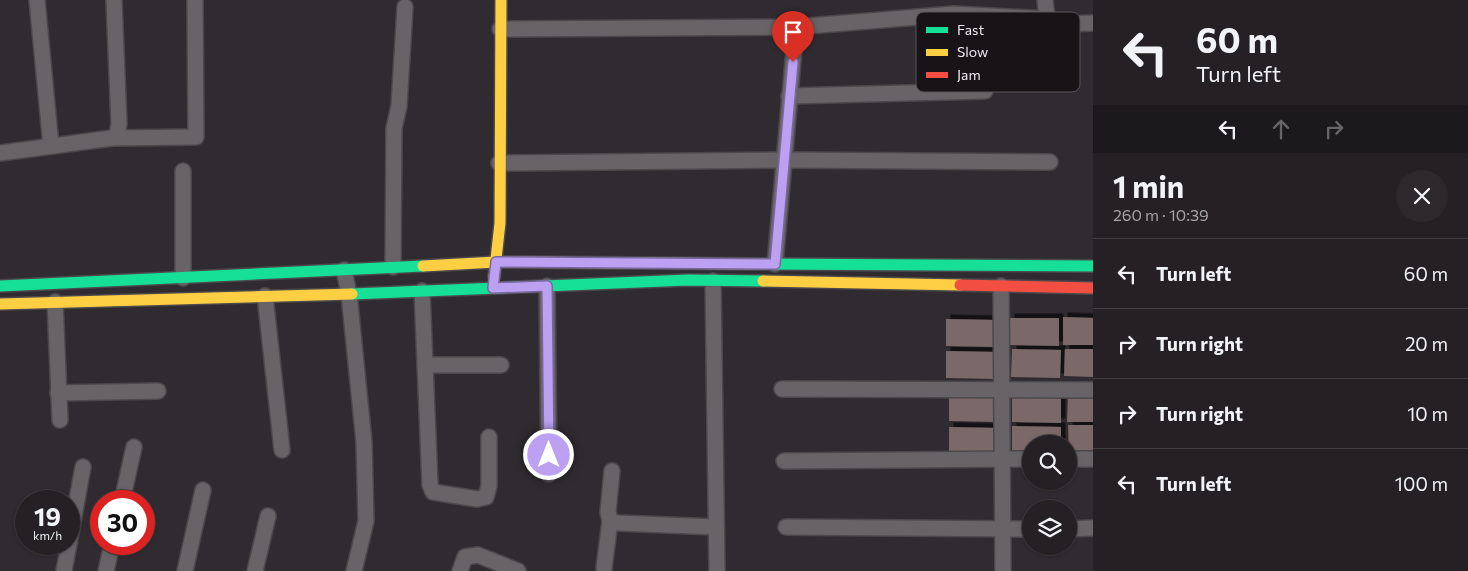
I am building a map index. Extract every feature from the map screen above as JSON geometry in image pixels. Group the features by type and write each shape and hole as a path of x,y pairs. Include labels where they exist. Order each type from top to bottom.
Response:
{"main road":[{"path":"493,288 500,223 500,0"},
{"path":"0,286 496,262 1093,266"},
{"path":"0,304 713,281 1093,288"}],"street":[{"path":"37,0 51,146"},
{"path":"112,138 117,134 119,124 114,0"},
{"path":"0,153 112,138 196,137 195,0"},
{"path":"392,268 394,128 399,106 405,7"},
{"path":"500,29 796,27 954,7 993,12"},
{"path":"1080,23 1093,23"},
{"path":"775,264 796,27"},
{"path":"789,96 985,92"},
{"path":"500,163 784,160 1050,162"},
{"path":"183,171 183,278"},
{"path":"344,270 349,294 364,442 366,521 354,571"},
{"path":"713,281 717,571"},
{"path":"547,286 549,474"},
{"path":"1001,286 1003,571"},
{"path":"422,291 430,485 433,492 477,500 486,497 489,486 489,437"},
{"path":"265,296 282,450"},
{"path":"56,302 60,420"},
{"path":"425,365 501,365"},
{"path":"782,389 1093,390"},
{"path":"58,393 158,391"},
{"path":"124,490 134,447"},
{"path":"784,461 1022,459"},
{"path":"1077,459 1093,459"},
{"path":"64,571 83,467"},
{"path":"604,568 610,521 608,512 612,471"},
{"path":"185,571 202,490"},
{"path":"255,571 268,516"},
{"path":"610,521 618,523 716,527"},
{"path":"786,527 1022,529"},
{"path":"1077,528 1093,528"},
{"path":"106,571 110,555"},
{"path":"460,571 465,557 478,555 518,571"}],"building":[{"path":"1063,317 1093,318 1093,345 1063,345"},
{"path":"1010,318 1059,318 1059,346 1010,345"},
{"path":"946,319 995,320 995,347 946,346"},
{"path":"1012,349 1061,350 1060,378 1011,377"},
{"path":"1065,349 1093,349 1093,377 1064,376"},
{"path":"946,351 996,352 995,379 946,378"},
{"path":"949,394 998,395 998,422 949,421"},
{"path":"1068,394 1093,394 1093,422 1067,422"},
{"path":"1012,395 1061,395 1061,423 1012,422"},
{"path":"1068,425 1093,425 1093,453 1077,453 1077,435 1068,435"},
{"path":"1012,426 1061,427 1061,435 1022,435 1022,454 1012,454"},
{"path":"949,427 998,428 998,455 949,454"}],"traffic: fast":[{"path":"768,264 1093,266"},
{"path":"0,286 423,266"},
{"path":"352,294 688,280 763,281"}],"traffic: slow":[{"path":"494,277 500,223 501,0"},
{"path":"423,266 496,262 768,264"},
{"path":"763,281 960,285"},
{"path":"0,304 352,294"}],"traffic: jam":[{"path":"960,285 1093,288"}],"route":[{"path":"549,455 547,286 493,288 496,262 775,264 793,62"}]}
